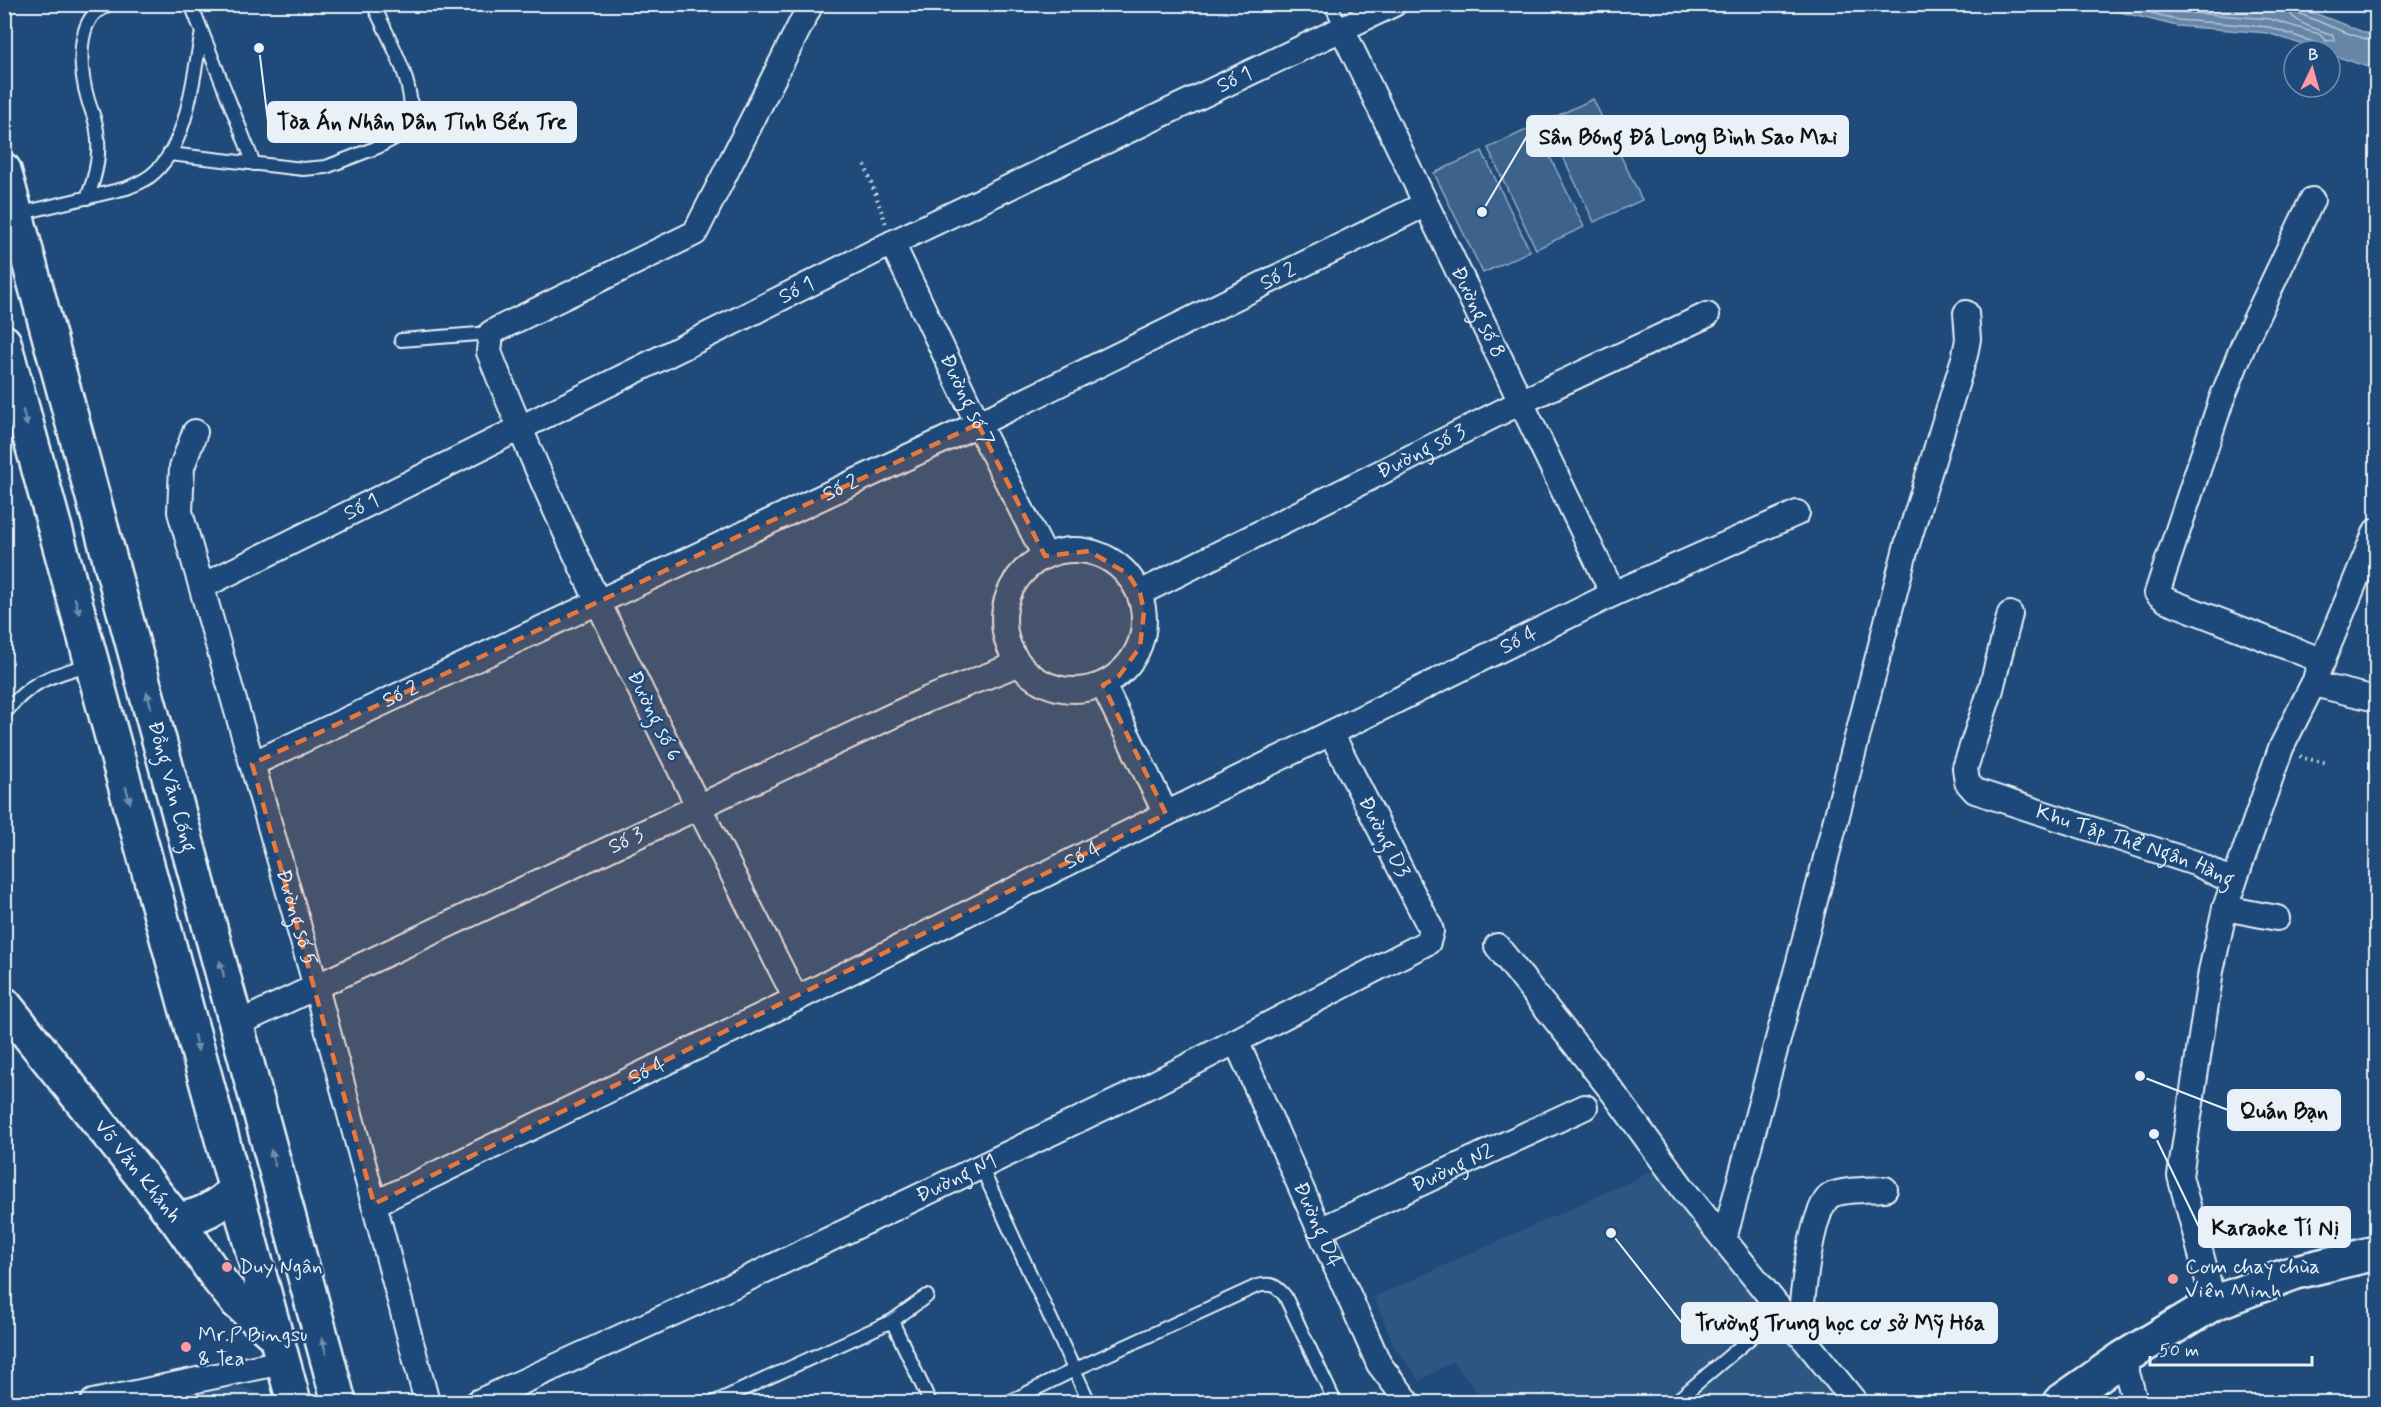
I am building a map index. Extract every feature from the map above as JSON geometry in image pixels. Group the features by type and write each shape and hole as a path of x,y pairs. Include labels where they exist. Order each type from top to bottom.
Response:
{"main road":[{"name":"Đồng Văn Cống","path":"4,170 339,1402"},
{"path":"4,342 294,1402"},
{"path":"92,664 136,654"},
{"name":"Võ Văn Khánh","path":"4,1004 177,1220 236,1301 279,1349"},
{"path":"177,1220 212,1210 236,1189"},
{"path":"2060,1402 2123,1358 2214,1303 2296,1272 2376,1253"}],"street":[{"path":"491,333 694,233 811,4"},
{"name":"Số 1","path":"203,586 892,243 1394,4"},
{"name":"Đường số 8","path":"1341,29 1613,594"},
{"path":"2312,200 2260,308 2225,391 2157,593 2166,600 2323,661"},
{"name":"Số 2","path":"252,764 978,424 1426,204"},
{"name":"Đường số 7","path":"892,243 978,424 1045,556"},
{"path":"1724,1239 1804,943 1906,548 1965,356 1968,339 1966,313"},
{"name":"Đường số 3","path":"1140,593 1521,402 1707,315"},
{"name":"Đường số 6","path":"491,333 489,352 519,429 598,601 796,999"},
{"name":"Đường số 5","path":"195,432 182,467 180,512 316,987 427,1402"},
{"name":"Số 4","path":"374,1204 796,999 1613,594 1797,513"},
{"path":"2234,882 2281,748 2313,684 2376,531"},
{"path":"1067,550 1089,551 1110,560 1128,574 1140,593 1145,629 1140,646 1131,663 1119,676 1103,685 1072,692 1042,684 1018,664 1006,641 1003,616 1009,591 1024,570 1045,556 1067,550"},
{"name":"Khu Tập Thể Ngân Hàng","path":"2010,614 1991,689 1965,768 1967,782 1975,791 2186,860 2234,882 2225,908 2211,971 2180,1176 2214,1303"},
{"name":"Số 3","path":"237,1024 928,699 1018,664"},
{"path":"2313,684 2376,699"},
{"path":"1103,685 1166,814"},
{"name":"Đường D3","path":"1331,733 1429,925 1431,931 1428,942"},
{"path":"2225,908 2277,918"},
{"name":"Đường N1","path":"478,1402 728,1288 981,1167 1150,1085 1428,942"},
{"path":"1497,946 1612,1091 1688,1194 1855,1402"},
{"name":"Đường D4","path":"1236,1041 1379,1364 1408,1402"},
{"name":"Đường N2","path":"1320,1230 1585,1107"},
{"path":"1799,1334 1810,1248 1819,1212 1825,1200 1830,1195 1885,1189"},
{"path":"93,1402 279,1349"},
{"path":"2123,1358 2135,1402"}],"lane":[{"path":"87,198 96,173 98,154 97,130 87,98 82,48 86,30 93,15 108,4"},
{"path":"190,4 254,164"},
{"path":"169,154 230,159 303,169 326,167 378,147 399,136 410,126 412,108 407,86 373,4"},
{"path":"1331,4 1341,29"},
{"path":"17,214 143,182 156,172 182,130 202,32"},
{"path":"401,340 491,333"},
{"path":"4,714 30,687 48,676 92,664"},
{"path":"981,1167 1089,1402"},
{"path":"1009,1402 1257,1286 1270,1283 1285,1296 1335,1402"},
{"path":"715,1402 892,1321 927,1296"},
{"path":"1674,1402 1781,1312"},
{"path":"892,1321 930,1402"}],"path":[{"path":"865,165 892,243"}],"highlighted area":[{"path":"978,424 1045,556 1089,551 1128,574 1140,593 1144,611 1140,647 1119,676 1103,685 1166,814 374,1204 252,764"}],"shaded area":[{"path":"1593,99 1642,200 1594,222 1546,121"},
{"path":"1535,126 1584,227 1536,249 1488,148"},
{"path":"1482,151 1530,251 1483,273 1434,173"},
{"path":"1656,1170 1845,1402 1486,1402 1452,1362 1420,1381 1394,1346 1374,1297"},
{"path":"226,1379 264,1397 269,1402 109,1402"}],"water":[{"path":"2092,5 2294,5 2376,37 2376,70 2342,58 2342,39 2286,39 2268,33 2177,26"}],"place":[{"name":"Tòa Án Nhân Dân Tỉnh Bến Tre","path":"259,48"},
{"name":"Sân Bóng Đá Long Bình Sao Mai","path":"1482,212"},
{"name":"Quán Bạn","path":"2140,1076"},
{"name":"Karaoke Tí Nị","path":"2154,1134"},
{"name":"Trường Trung học cơ sở Mỹ Hóa","path":"1611,1233"},
{"name":"Duy Ngân","path":"227,1267"},
{"name":"Cơm chay chùa Viên Minh","path":"2173,1279"},
{"name":"Mr.P Bingsu & Tea","path":"186,1347"}]}
